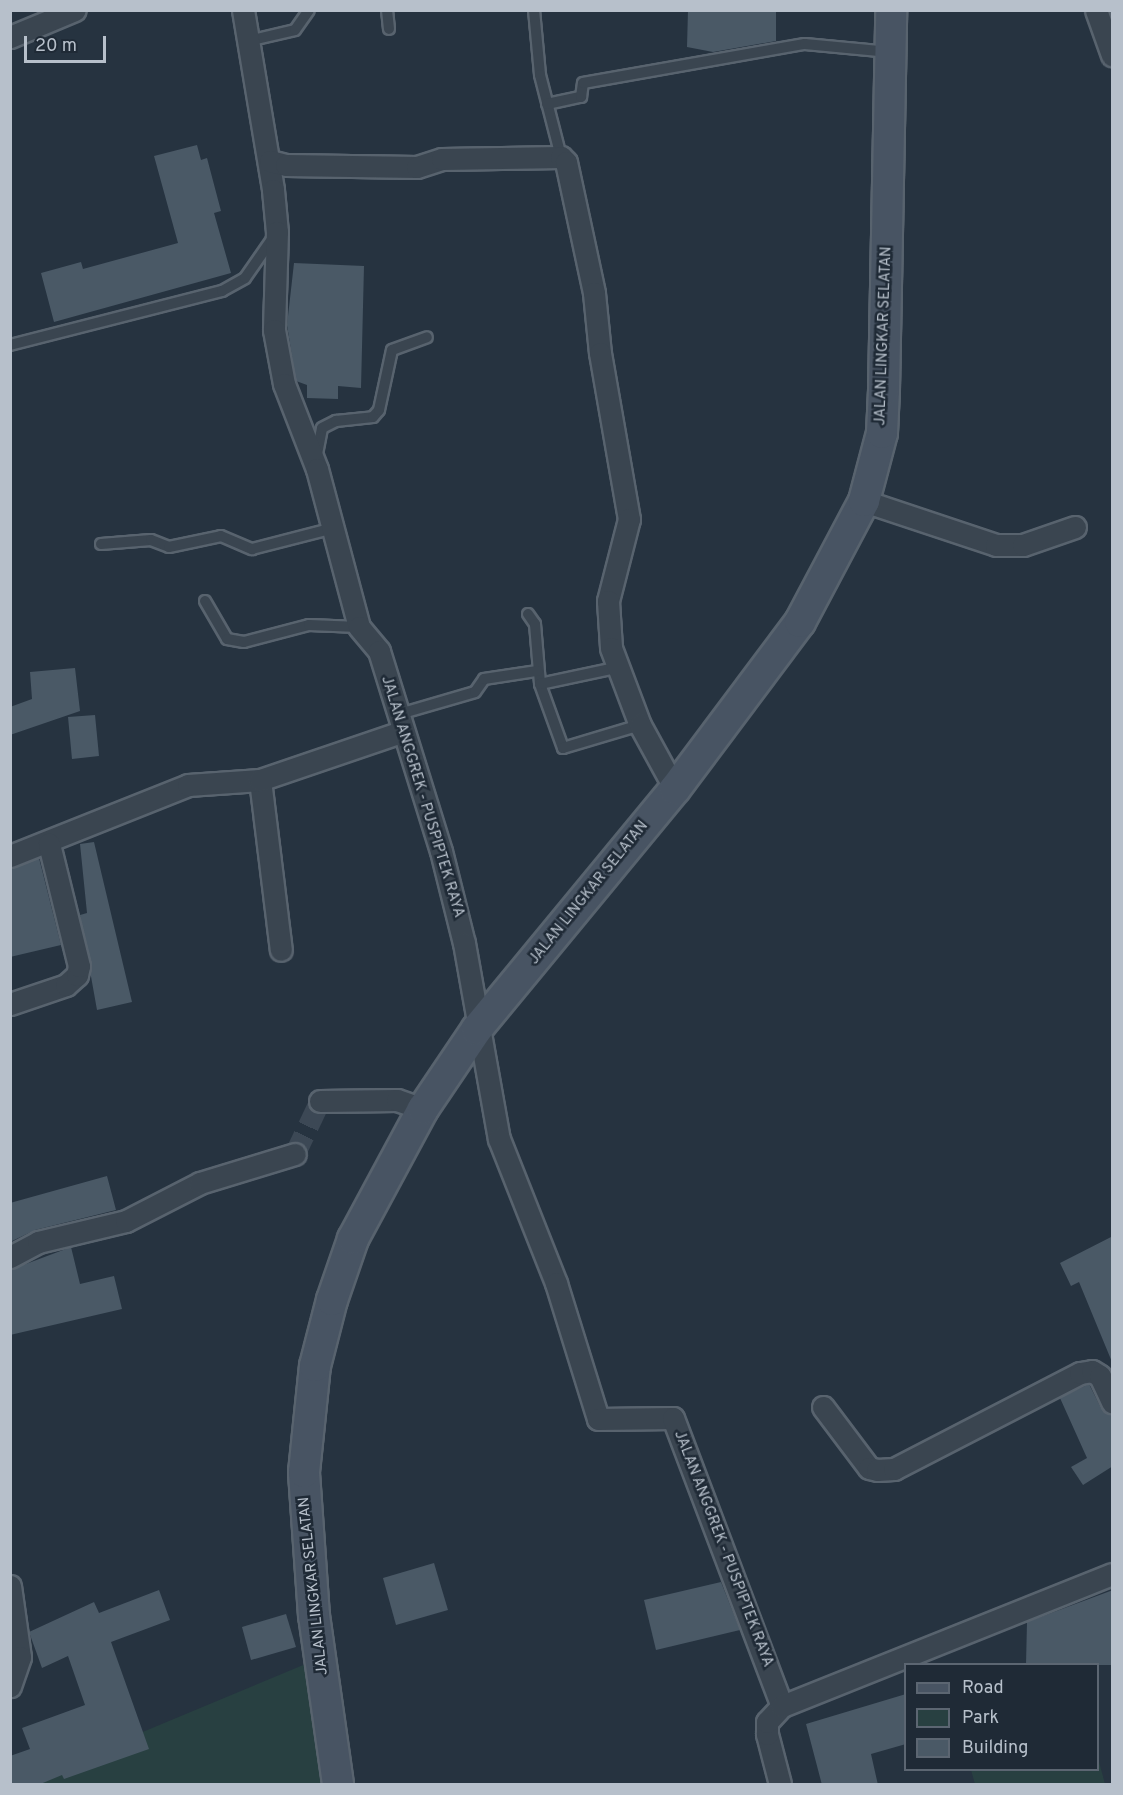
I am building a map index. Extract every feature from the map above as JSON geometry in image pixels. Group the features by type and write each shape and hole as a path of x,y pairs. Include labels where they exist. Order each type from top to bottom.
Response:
{"main road":[{"name":"JALAN LINGKAR SELATAN","path":"338,1785 307,1544 304,1472 309,1414 329,1311 353,1239 423,1109 477,1029 675,789 800,622 864,501 882,433 892,11"}],"street":[{"path":"12,32 75,10"},
{"name":"JALAN ANGGREK - PUSPIPTEK RAYA","path":"243,10 270,161 277,232 274,330 284,384 317,469 359,627 379,651 398,724 413,757 444,862 464,943 477,1029 499,1139 556,1283 598,1419 673,1418 782,1706"},
{"path":"1096,10 1113,55"},
{"path":"270,161 286,165 417,167 442,159 561,157 570,169 594,292 600,353 629,519 608,601 615,669 640,725 675,789"},
{"path":"864,501 996,545 1023,545 1075,527"},
{"path":"10,856 49,844 188,785 260,780 398,724"},
{"path":"260,780 281,950"},
{"path":"10,1004 66,985 77,975 79,966 49,844"},
{"path":"320,1101 397,1100 423,1109"},
{"path":"10,1257 38,1242 126,1221 200,1183 295,1154"},
{"path":"824,1407 869,1468 877,1470 894,1468 1080,1373 1092,1371 1100,1376 1113,1402"},
{"path":"780,1785 766,1734 767,1722 782,1706 1113,1574"},
{"path":"10,1586 20,1657 10,1686"}],"lane":[{"path":"248,41 295,30 309,10"},
{"path":"387,10 389,29"},
{"path":"534,10 547,104 561,157"},
{"path":"547,104 581,97 583,83 805,44 890,52"},
{"path":"10,345 222,291 245,278 277,232"},
{"path":"317,469 322,428 336,421 373,417 379,410 392,350 427,337"},
{"path":"101,544 151,540 169,547 221,536 252,549 334,528"},
{"path":"205,601 228,639 244,642 309,625 359,627"},
{"path":"528,614 535,624 537,672 540,684 563,748 640,725"},
{"path":"540,684 615,669"},
{"path":"398,724 475,692 484,680 537,672"}],"green space":[{"path":"308,1663 329,1784 18,1784"},
{"path":"1099,1762 1105,1784 975,1784 971,1771 1099,1771"}],"building":[{"path":"688,10 776,10 776,41 713,52 687,47"},
{"path":"197,145 201,160 207,158 221,211 214,213 231,273 54,322 41,273 81,262 83,269 178,243 154,156"},
{"path":"294,263 364,266 361,388 338,386 338,399 307,398 307,385 296,381 287,325"},
{"path":"75,668 80,711 10,735 10,707 32,699 30,672"},
{"path":"95,715 99,756 72,759 68,717"},
{"path":"94,842 132,1002 97,1010 80,915 87,913 80,844"},
{"path":"39,858 61,945 10,957 10,868"},
{"path":"107,1176 116,1210 35,1230 10,1242 10,1203"},
{"path":"1113,1236 1112,1362 1079,1282 1071,1286 1060,1263"},
{"path":"71,1247 80,1284 114,1276 122,1309 10,1335 10,1270"},
{"path":"1089,1384 1101,1408 1113,1414 1113,1466 1083,1485 1071,1467 1087,1458 1060,1398"},
{"path":"434,1563 448,1610 396,1625 383,1578"},
{"path":"721,1582 740,1630 656,1650 644,1600"},
{"path":"159,1590 170,1620 111,1642 149,1749 64,1779 62,1775 38,1785 10,1785 10,1756 30,1749 22,1728 85,1705 68,1656 42,1668 29,1632 94,1602 99,1613"},
{"path":"1113,1590 1113,1665 1026,1663 1027,1622"},
{"path":"286,1614 296,1647 251,1660 242,1627"},
{"path":"904,1695 904,1745 871,1754 878,1785 822,1785 806,1724"}],"tunnel":[{"path":"295,1154 320,1101"}]}
